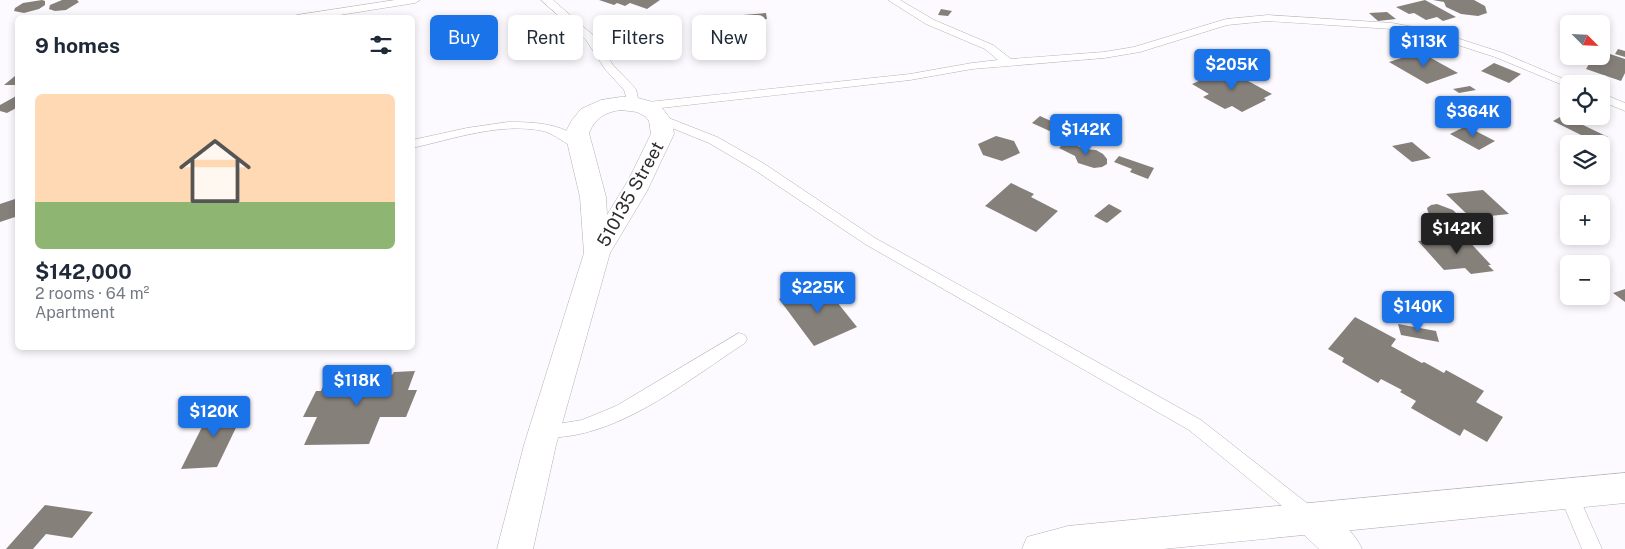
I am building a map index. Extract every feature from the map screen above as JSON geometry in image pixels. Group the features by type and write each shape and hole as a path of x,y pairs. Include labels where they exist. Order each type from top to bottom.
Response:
{"street":[{"name":"510135 Street","path":"515,549 545,432 597,253 641,182 664,134 646,109 607,106 589,114 577,133 593,197 597,253"},
{"path":"1040,549 1068,542 1625,488"},
{"path":"1311,519 1344,549"}],"lane":[{"path":"317,15 415,0"},
{"path":"546,0 568,17 590,38 609,67 646,109 713,140 758,166 870,241 1195,425 1311,519"},
{"path":"893,0 930,22 989,47 1008,63"},
{"path":"646,109 910,77 972,66 1061,59 1136,50 1226,22 1268,18 1392,26 1435,34 1500,55 1560,80"},
{"path":"1610,101 1625,107"},
{"path":"415,143 454,135 528,125 560,133 580,146"},
{"path":"545,432 581,427 604,419 638,401 739,338"},
{"path":"1568,494 1592,549"}],"building":[{"path":"62,0 77,0 79,2 66,10 55,11 49,9 50,5"},
{"path":"599,0 660,0 647,9 630,3 625,6 617,3 614,5"},
{"path":"1425,0 1456,17 1443,21 1437,17 1426,20 1414,13 1409,14 1396,7"},
{"path":"1433,0 1474,0 1485,6 1487,13 1478,16 1461,14 1446,7 1444,2"},
{"path":"45,1 45,5 39,9 24,13 14,11 15,8 23,3"},
{"path":"941,9 952,11 948,16 938,15"},
{"path":"1387,12 1396,19 1378,21 1369,13"},
{"path":"766,13 767,19 766,15 743,15"},
{"path":"1618,49 1625,51 1625,57 1615,54"},
{"path":"1420,52 1458,73 1427,84 1389,62"},
{"path":"1610,54 1625,59 1625,73 1621,81 1610,77 1610,75 1604,75 1586,69 1588,65 1610,65"},
{"path":"1494,63 1521,74 1509,83 1481,71"},
{"path":"1226,69 1272,94 1264,98 1266,100 1242,112 1232,106 1225,109 1203,97 1209,94 1192,84"},
{"path":"15,76 15,85 4,85"},
{"path":"1470,86 1476,90 1459,93 1453,89"},
{"path":"15,97 15,109 7,113 0,111 0,105"},
{"path":"1484,113 1497,122 1475,128 1462,118"},
{"path":"1040,116 1062,126 1054,133 1032,123"},
{"path":"1560,117 1560,124 1553,121"},
{"path":"1561,125 1583,125 1604,135 1581,135"},
{"path":"1466,126 1495,141 1479,150 1450,134"},
{"path":"1075,131 1087,137 1079,143 1068,137"},
{"path":"996,136 1014,141 1020,153 1002,161 983,155 978,144"},
{"path":"1067,141 1084,149 1096,150 1103,154 1107,159 1107,164 1094,168 1078,163 1075,156 1059,148"},
{"path":"1412,142 1431,158 1412,162 1392,146"},
{"path":"1119,156 1154,168 1148,179 1130,172 1132,169 1114,162"},
{"path":"1011,183 1034,194 1031,197 1058,211 1036,232 985,206"},
{"path":"1483,190 1509,214 1471,218 1446,194"},
{"path":"15,199 15,217 0,222 0,204"},
{"path":"1109,204 1122,211 1107,223 1094,216"},
{"path":"1437,204 1453,210 1457,214 1458,219 1455,222 1448,222 1432,217 1427,208"},
{"path":"1464,236 1491,265 1488,265 1494,271 1471,274 1465,268 1444,270 1418,241"},
{"path":"821,282 857,327 814,346 779,299"},
{"path":"1625,289 1625,302 1613,293"},
{"path":"1355,317 1396,339 1391,346 1444,373 1446,370 1484,391 1476,402 1503,417 1487,442 1464,429 1460,436 1411,408 1416,401 1400,392 1402,390 1381,379 1378,383 1342,362 1344,358 1328,349"},
{"path":"1398,324 1436,331 1439,342 1401,335"},
{"path":"415,371 408,390 417,390 406,417 380,417 369,444 304,445 317,417 303,417 316,391 321,391 328,376 392,375 394,372"},
{"path":"246,407 217,467 181,469 211,409"},
{"path":"45,505 93,512 72,538 46,534 33,549 6,549"}]}
